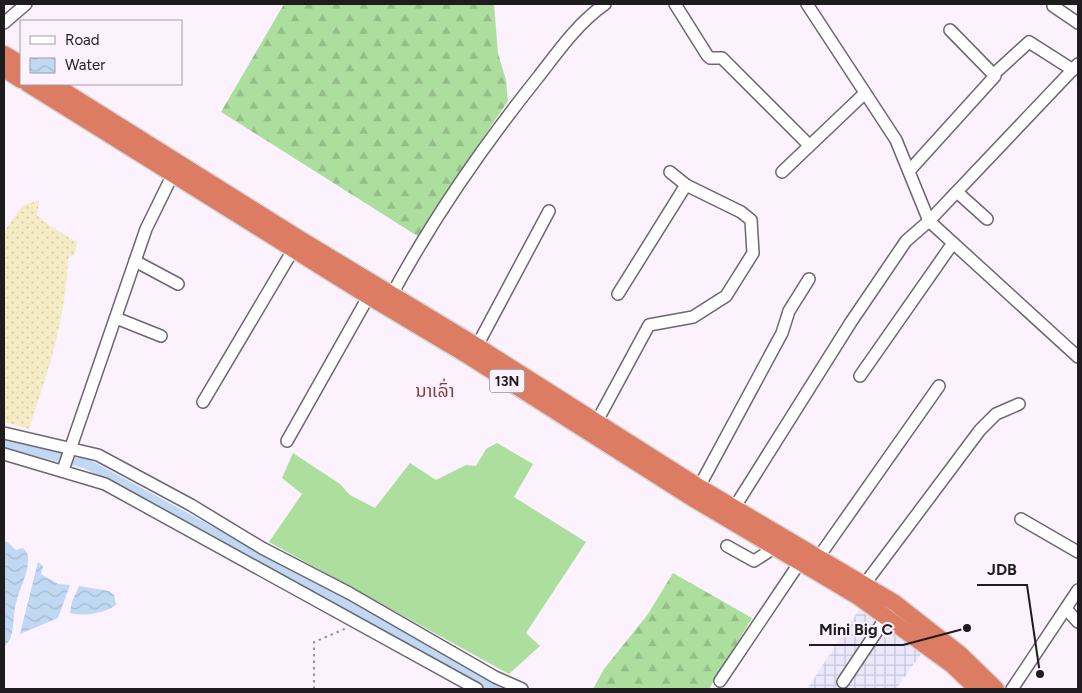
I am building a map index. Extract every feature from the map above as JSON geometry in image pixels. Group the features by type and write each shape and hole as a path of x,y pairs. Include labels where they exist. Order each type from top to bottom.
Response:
{"highway":[{"path":"9,66 20,79"},
{"name":"13N","path":"30,85 293,250 477,346 699,487 774,548 800,562 886,616 952,665 977,689"},
{"name":"13N","path":"55,85 372,291"},
{"name":"13N","path":"388,300 731,513 818,558 895,603 960,654 996,689"}],"street":[{"path":"4,23 26,4"},
{"path":"388,300 441,212 498,127 586,18 605,4"},
{"path":"674,4 710,58 722,58 809,145"},
{"path":"807,4 896,140 929,221 1078,357"},
{"path":"1053,6 1078,23"},
{"path":"950,30 994,74"},
{"path":"731,513 867,298 906,241 929,221 1075,67 1029,42 994,74 993,79 909,171"},
{"path":"782,172 865,93"},
{"path":"596,423 649,325 693,317 726,296 753,253 751,220 740,212 686,185 670,172"},
{"path":"64,468 146,229 173,174"},
{"path":"618,294 686,185"},
{"path":"957,192 987,219"},
{"path":"477,346 549,211"},
{"path":"860,376 953,243"},
{"path":"203,402 293,250"},
{"path":"135,261 178,284"},
{"path":"699,487 782,333 790,311 809,279"},
{"path":"288,441 372,291"},
{"path":"116,318 161,336"},
{"path":"818,558 939,386"},
{"path":"864,585 980,430 996,414 1019,404"},
{"path":"4,433 70,452 98,455 191,505 262,548 522,689"},
{"path":"4,454 64,468 105,484 404,647 477,689"},
{"path":"1022,520 1078,552"},
{"path":"726,546 754,561 774,548"},
{"path":"720,681 800,562"},
{"path":"1012,689 1078,590"},
{"path":"1066,608 1078,622"},
{"path":"843,682 886,616"},
{"path":"404,647 412,628"}],"path":[{"path":"314,689 314,642 360,623"}],"shaded area":[{"path":"859,610 921,654 896,689 807,689"}],"green space":[{"path":"284,4 494,4 498,53 506,80 508,101 455,179 419,237 221,112"},
{"path":"497,443 533,464 514,497 586,542 526,633 540,646 509,674 269,542 302,494 282,478 293,453 340,484 350,495 375,508 410,463 436,480 466,465 476,466 486,449"},
{"path":"673,573 752,618 709,689 593,689 604,669 648,614"}],"sand":[{"path":"39,200 37,215 50,226 77,242 75,254 68,258 67,281 60,324 29,429 4,422 4,232 22,206"}],"water":[{"path":"4,542 7,542 16,550 23,548 27,553 28,564 16,603 12,632 8,643 4,647"},
{"path":"38,562 43,566 41,574 58,584 70,585 58,618 20,634"},
{"path":"79,586 109,591 114,595 116,605 94,614 81,615 70,613 72,602"}],"waterway":[{"path":"4,443 87,464 419,644 496,689"}],"place":[{"name":"Mini Big C","path":"967,628"},
{"name":"JDB","path":"1040,674"}],"district":[{"name":"ນາເລົ່າ","path":"435,391"}]}
